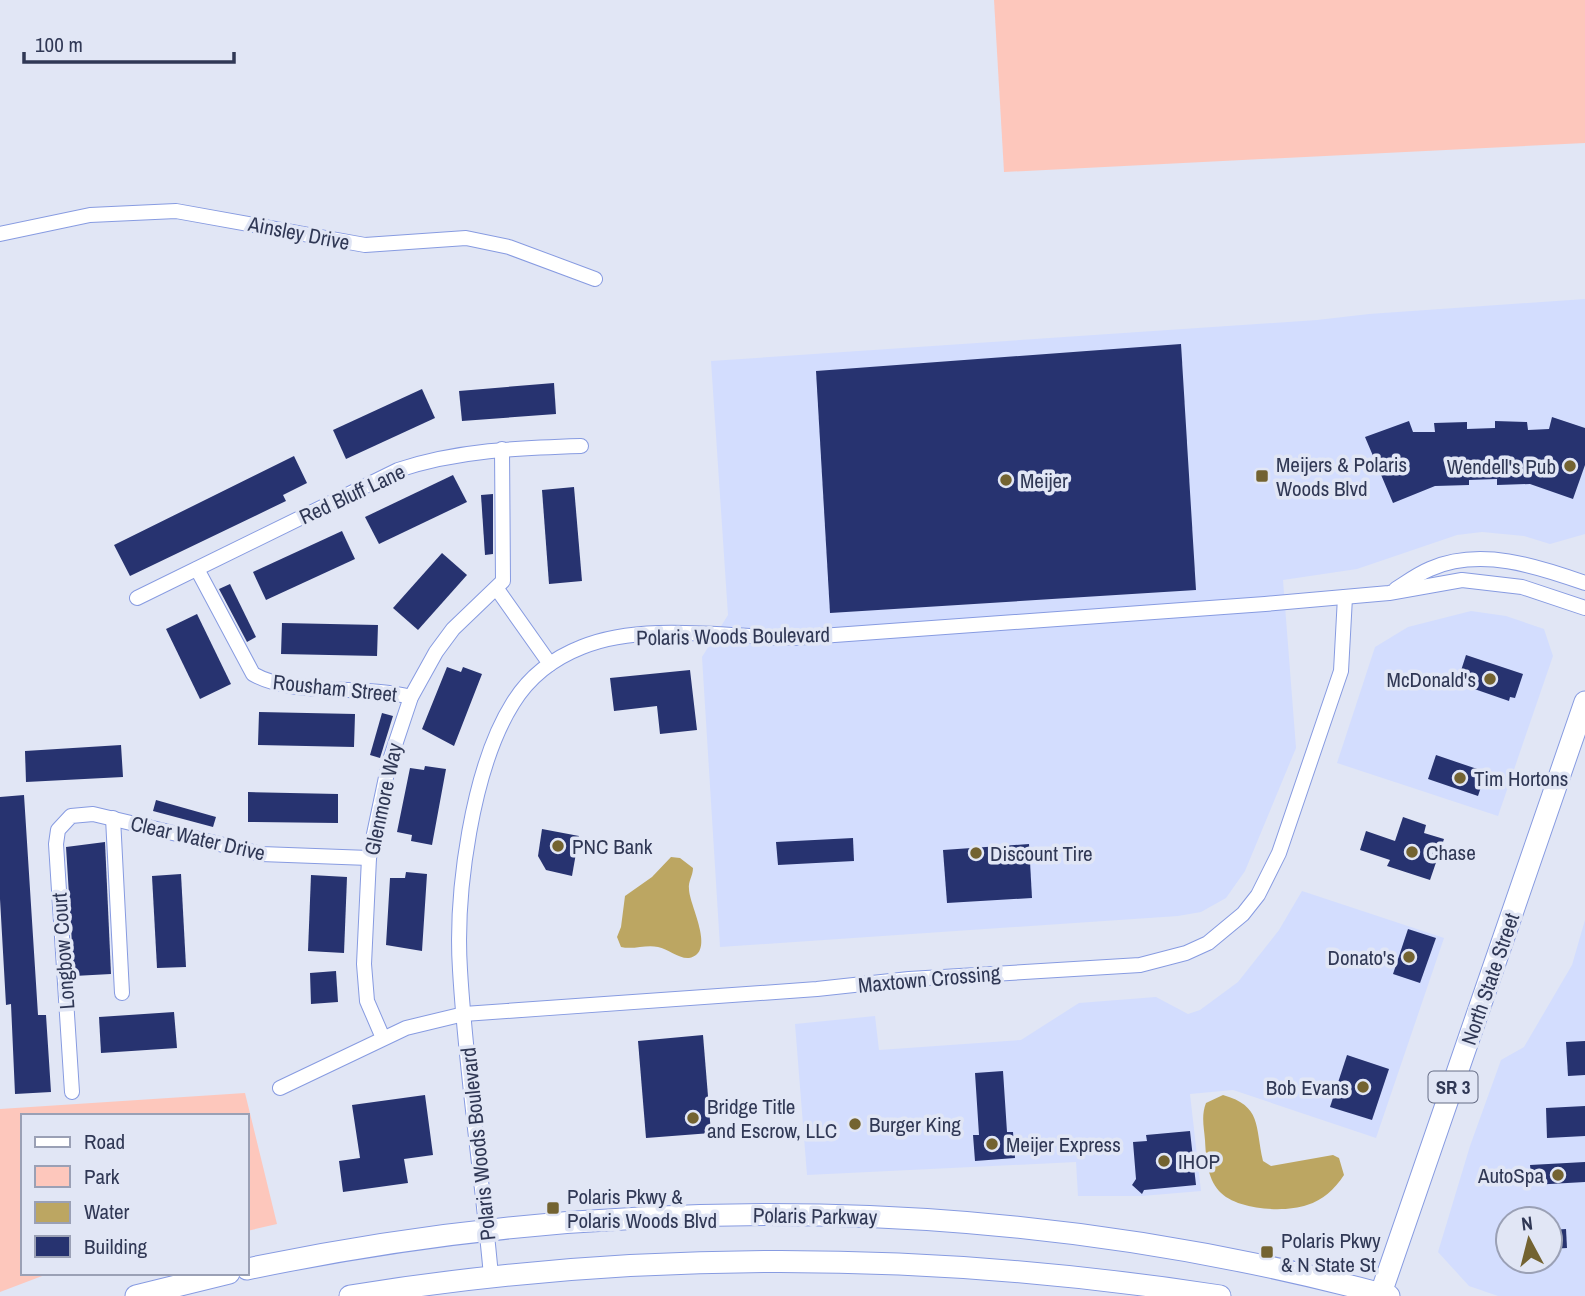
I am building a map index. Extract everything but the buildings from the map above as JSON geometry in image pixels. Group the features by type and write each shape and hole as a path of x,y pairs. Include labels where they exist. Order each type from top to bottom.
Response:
{"main road":[{"name":"North State Street","path":"1383,1295 1585,702"},
{"name":"Polaris Parkway","path":"248,1269 370,1246 487,1230 658,1216 818,1213 1005,1224 1208,1254 1383,1295"},
{"path":"350,1296 491,1276 598,1266 706,1261 871,1262 1052,1273 1220,1296"},
{"path":"136,1296 221,1275"}],"street":[{"name":"Ainsley Drive","path":"0,234 90,215 176,211 365,246 466,238 485,241 595,279"},
{"name":"Red Bluff Lane","path":"137,598 398,470 437,457 502,449 581,446"},
{"path":"502,449 505,566 503,581 497,589 550,664"},
{"name":"Polaris Woods Boulevard","path":"1389,593 1430,569 1465,561 1501,560 1535,566 1585,583"},
{"name":"Rousham Street","path":"197,569 253,674 268,683 359,688 411,696"},
{"name":"Polaris Woods Boulevard","path":"491,1276 460,970 461,906 477,801 503,720 528,683 550,664 585,645 624,637 726,632 793,638 1345,597 1389,593 1462,580 1485,580 1522,587 1585,608"},
{"name":"Glenmore Way","path":"383,1038 367,1001 364,964 369,858 389,763 411,696 453,629 497,589"},
{"name":"Maxtown Crossing","path":"280,1088 383,1038 430,1021 464,1014 817,989 909,979 1140,965 1186,953 1208,943 1228,928 1258,895 1279,853 1341,671 1345,597"},
{"name":"Clear Water Drive","path":"71,816 80,813 113,818 261,854 369,858"},
{"name":"Longbow Court","path":"71,816 58,830 56,844 72,1092"},
{"path":"113,818 122,993"}],"shaded area":[{"path":"1585,299 1585,534 1550,544 1524,536 1482,532 1457,535 1357,569 1283,580 1296,748 1245,871 1226,898 1201,912 1178,916 720,947 702,657 728,615 711,361"},
{"path":"1471,611 1506,616 1544,629 1553,656 1498,816 1337,763 1375,647 1408,627"},
{"path":"1302,891 1444,938 1376,1138 1233,1090 1190,1094 1201,1191 1142,1196 1078,1196 1076,1162 807,1175 795,1024 875,1016 879,1050 1021,1040 1079,1003 1156,997 1188,1014 1200,1010 1238,982 1279,930"},
{"path":"1585,920 1585,1296 1498,1296 1469,1286 1438,1252 1470,1146 1501,1060 1524,1047 1572,965"}],"green space":[{"path":"994,0 1585,0 1585,143 1004,172"},
{"path":"245,1093 277,1224 248,1231 248,1114 21,1114 21,1275 45,1275 0,1292 0,1109"}],"water":[{"path":"671,857 680,858 693,868 689,889 700,928 701,947 697,954 685,958 658,947 621,947 617,937 625,896 652,877"},
{"path":"1223,1095 1245,1105 1251,1111 1263,1161 1271,1166 1333,1155 1339,1158 1344,1175 1323,1197 1297,1207 1261,1208 1227,1197 1215,1186 1210,1173 1203,1122 1206,1103"}],"place":[{"name":"Wendell's Pub","path":"1570,466"},
{"name":"Meijers & Polaris Woods Blvd","path":"1262,476"},
{"name":"Meijer","path":"1006,480"},
{"name":"McDonald's","path":"1490,679"},
{"name":"Tim Hortons","path":"1460,778"},
{"name":"PNC Bank","path":"558,846"},
{"name":"Chase","path":"1412,852"},
{"name":"Discount Tire","path":"976,853"},
{"name":"Donato's","path":"1409,957"},
{"name":"Bob Evans","path":"1363,1087"},
{"name":"Bridge Title and Escrow, LLC","path":"693,1118"},
{"name":"Burger King","path":"855,1124"},
{"name":"Meijer Express","path":"992,1144"},
{"name":"IHOP","path":"1164,1161"},
{"name":"AutoSpa","path":"1558,1175"},
{"name":"Polaris Pkwy & Polaris Woods Blvd","path":"553,1208"},
{"name":"Polaris Pkwy & N State St","path":"1267,1252"}]}
